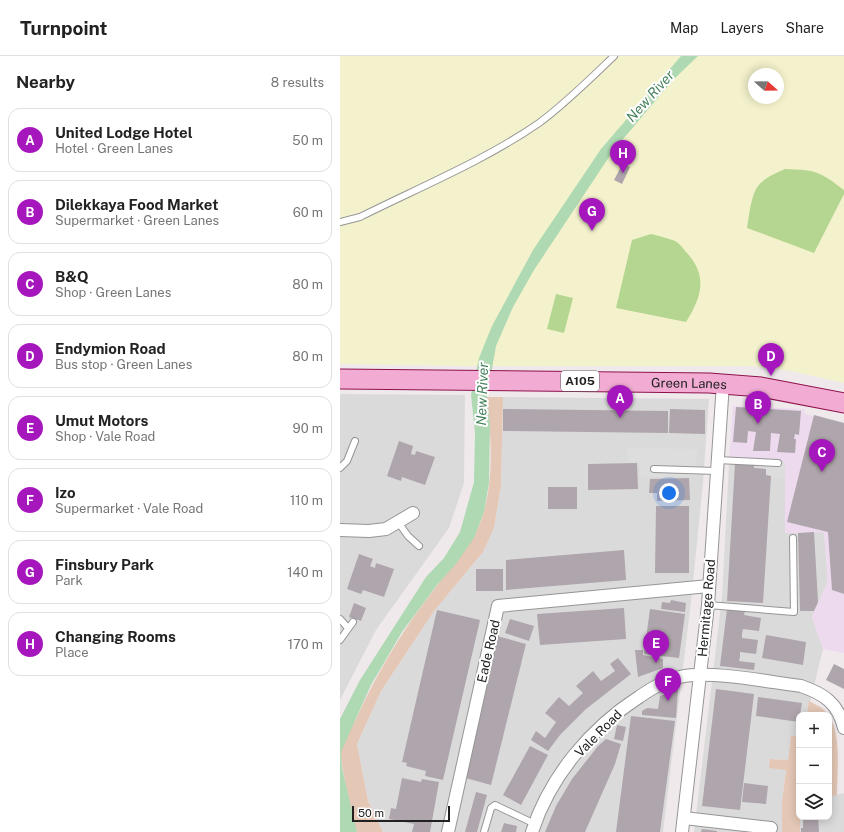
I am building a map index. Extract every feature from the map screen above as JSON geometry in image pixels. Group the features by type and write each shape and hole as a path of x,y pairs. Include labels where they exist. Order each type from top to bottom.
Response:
{"main road":[{"name":"Green Lanes","path":"340,379 458,381 658,381 723,383 761,387 844,403"}],"street":[{"name":"Hermitage Road","path":"682,832 708,605 723,383"},
{"path":"340,530 370,531 386,529 413,513"},
{"name":"Eade Road","path":"448,832 498,606 709,586"},
{"name":"Vale Road","path":"533,828 553,785 564,768 595,732 623,707 647,691 665,682 680,677 699,674 801,686 815,691 833,704 841,716 844,728"},
{"path":"684,818 771,830"}],"lane":[{"path":"340,222 360,217 498,148 539,122 590,80 614,56"},
{"path":"340,468 347,461 355,441"},
{"path":"654,469 778,463"},
{"path":"398,522 408,536 420,546"},
{"path":"708,605 794,612 793,538"},
{"path":"340,619 348,628"},
{"path":"340,640 353,622"},
{"path":"484,832 491,808 495,805 533,828"}],"shaded area":[{"path":"340,56 844,56 844,383 791,371 750,366 465,366 340,364"},
{"path":"785,169 811,171 823,175 844,190 844,194 814,253 747,228 752,200 758,186 767,178"},
{"path":"651,234 678,243 693,261 698,270 700,278 699,296 686,322 616,308 632,240"},
{"path":"556,294 573,298 564,333 547,329"},
{"path":"340,394 465,395 464,483 449,528 376,630 340,700"},
{"path":"487,397 503,397 501,485 494,528 483,552 434,611 381,691 357,744 368,801 383,832 357,832 341,759 342,748 345,739 373,684 392,651 424,603 464,552 476,533 484,511 489,483 491,454"},
{"path":"503,397 709,399 703,483 691,602 663,832 383,832 368,801 357,744 381,691 434,611 483,552 494,528 501,485"},
{"path":"733,406 804,409 805,414 844,423 844,653 823,649 812,617 828,581 824,532 785,533 785,467 729,463"},
{"path":"627,448 697,449 696,476 640,477 640,462 628,462"},
{"path":"767,460 785,461 785,478 771,478 771,476 766,475"},
{"path":"729,463 785,467 785,533 824,532 828,581 812,617 823,649 808,712 796,712 796,737 791,736 788,760 770,759 786,770 782,802 782,832 694,832 722,597"},
{"path":"809,701 826,712 807,712"},
{"path":"832,722 836,734 838,754 837,795 832,796"},
{"path":"791,735 796,736 796,820 800,820 800,832 782,832 782,802 786,770 769,768 770,759 788,760"},
{"path":"844,793 844,832 800,832 800,820 832,820 832,796"}],"water":[{"name":"New River","path":"681,56 698,56 673,80 613,151 534,270 513,307 496,346 487,397 490,425 489,483 484,512 474,538 455,565 437,585 402,632 371,685 341,752 342,768 357,832 340,832 340,719 360,680 426,577 444,558 460,532 474,482 475,433 471,395 479,358 492,326 533,250 601,149"}],"building":[{"path":"623,163 630,167 622,184 614,180"},
{"path":"736,407 801,411 799,435 795,434 794,439 796,439 795,453 777,452 780,434 771,433 770,451 753,451 756,432 748,431 747,443 733,442"},
{"path":"503,409 668,411 668,433 503,431"},
{"path":"670,409 705,410 705,434 669,433"},
{"path":"814,415 844,423 844,594 832,590 828,532 787,522"},
{"path":"399,441 413,446 411,454 415,455 416,451 435,457 425,485 402,477 401,481 387,476"},
{"path":"637,463 638,489 588,490 588,464"},
{"path":"735,463 754,464 754,468 766,469 766,475 771,476 763,603 727,601"},
{"path":"689,478 690,500 657,501 657,493 649,493 650,479"},
{"path":"548,487 577,487 577,509 548,509"},
{"path":"656,506 689,506 689,573 655,573"},
{"path":"814,532 818,602 814,611 800,611 798,533"},
{"path":"624,550 626,580 506,590 506,560"},
{"path":"359,554 373,559 370,566 375,568 376,563 394,569 384,597 363,590 361,594 347,589"},
{"path":"476,569 503,569 503,591 476,591"},
{"path":"671,600 686,603 685,612 661,609 662,602 670,603"},
{"path":"354,603 366,608 361,621 349,617"},
{"path":"624,608 626,639 540,645 537,614"},
{"path":"650,609 685,614 679,658 644,654"},
{"path":"727,609 745,611 744,615 761,618 759,631 743,629 742,634 742,638 758,640 756,654 740,652 739,661 755,663 754,670 720,666"},
{"path":"437,610 480,620 443,780 425,776 426,771 406,766 407,763 402,762"},
{"path":"510,619 534,626 529,641 505,633"},
{"path":"766,635 806,642 803,665 762,658"},
{"path":"497,636 526,644 491,785 462,777"},
{"path":"635,650 643,650 643,655 663,659 663,668 638,677"},
{"path":"618,658 631,674 586,709 560,735 548,751 531,740 536,731 545,738 556,722 545,713 559,697 569,706 583,693 576,686 593,671 601,681 615,671 610,664"},
{"path":"834,664 844,669 844,689 826,680"},
{"path":"716,689 754,694 740,810 702,806"},
{"path":"678,690 676,718 642,715 642,711 647,708 658,709 660,696"},
{"path":"758,697 802,703 801,712 796,712 796,722 756,716"},
{"path":"631,716 675,721 660,832 616,832"},
{"path":"617,725 626,727 623,741 614,739"},
{"path":"606,739 621,744 615,764 585,832 545,832 556,806 572,779 598,746"},
{"path":"530,746 548,755 521,805 503,795"},
{"path":"402,778 421,782 422,779 439,782 430,832 412,832 414,824 389,819 391,808 396,809"},
{"path":"744,783 768,786 766,804 742,802"},
{"path":"476,792 487,795 477,832 465,832"},
{"path":"803,820 818,820 819,832 801,832 801,828 803,828"},
{"path":"504,823 517,826 516,832 501,832"},
{"path":"702,829 717,831 717,832 701,832"}],"place":[{"name":"Changing Rooms","path":"623,173"},
{"name":"Finsbury Park","path":"592,231"},
{"name":"Endymion Road","path":"771,376"},
{"name":"United Lodge Hotel","path":"620,418"},
{"name":"Dilekkaya Food Market","path":"758,424"},
{"name":"B&Q","path":"822,472"},
{"name":"Umut Motors","path":"656,663"},
{"name":"Izo","path":"668,701"}]}
